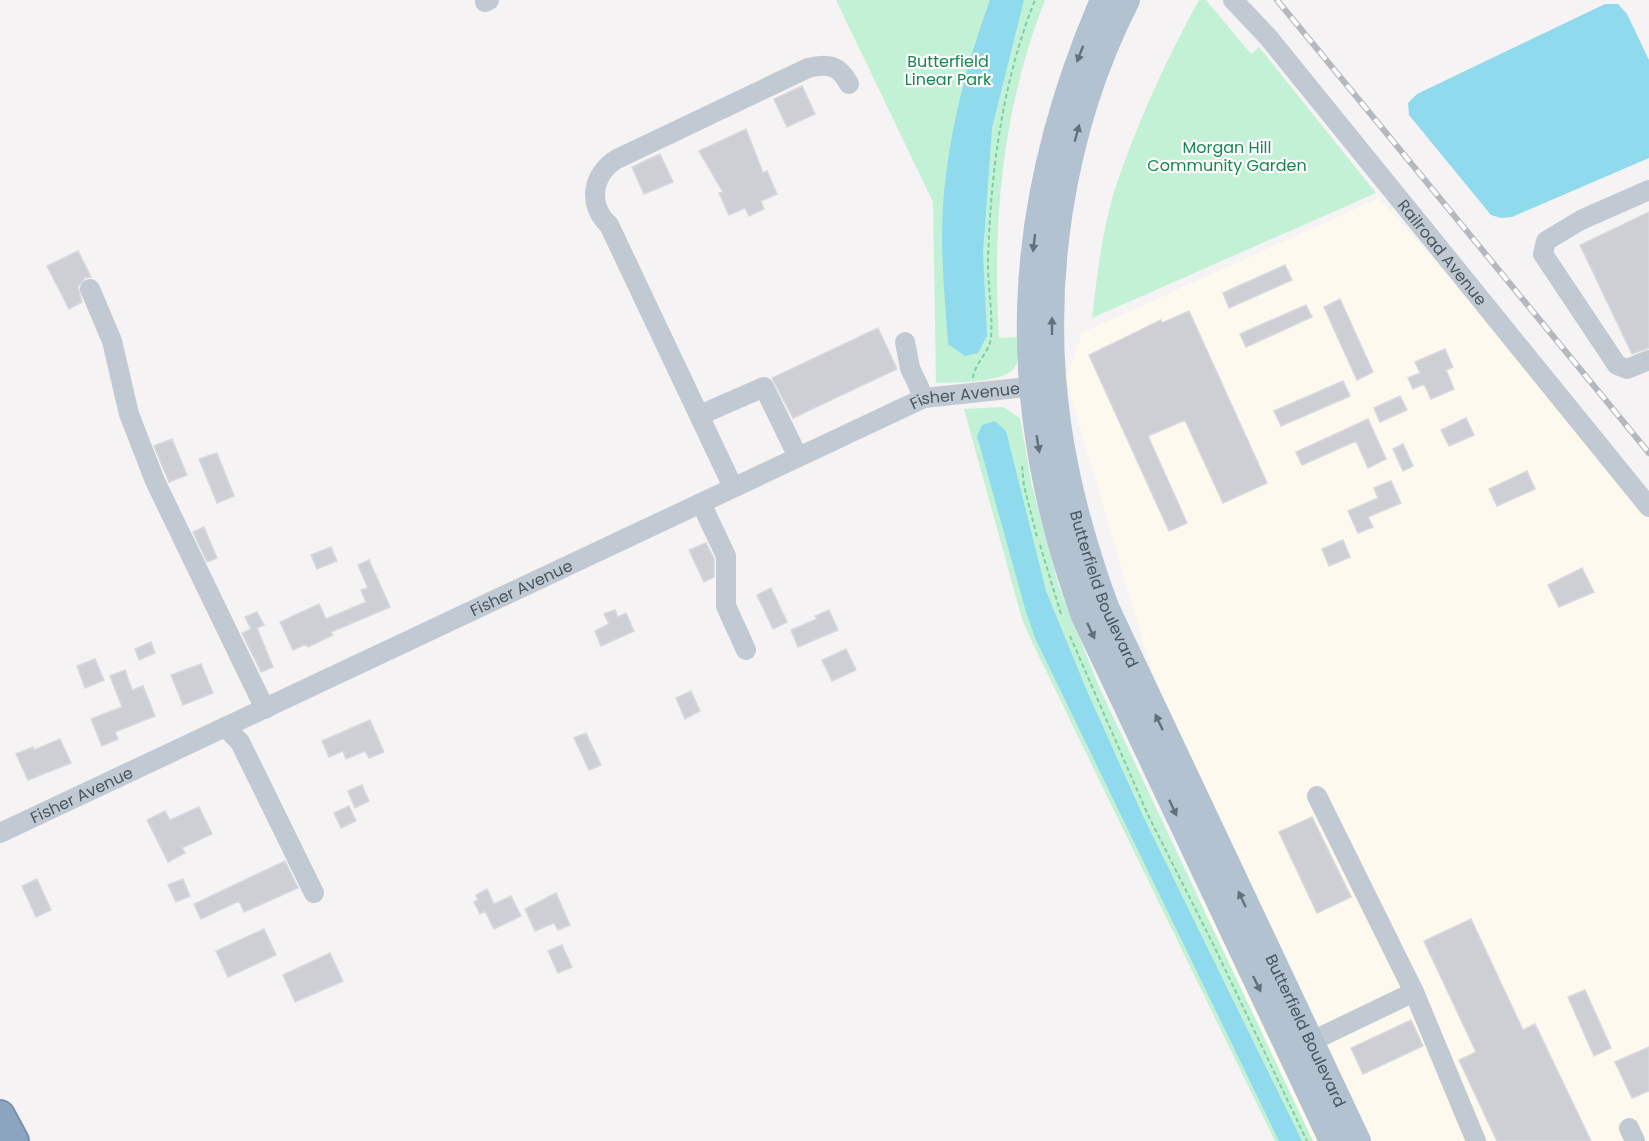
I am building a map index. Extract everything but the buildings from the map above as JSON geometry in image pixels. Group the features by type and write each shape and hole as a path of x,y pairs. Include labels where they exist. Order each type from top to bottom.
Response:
{"highway":[{"path":"0,1115 14,1141"},
{"path":"0,1129 6,1141"}],"main road":[{"name":"Butterfield Boulevard","path":"1103,0 1065,96 1038,204 1029,294 1042,385 1052,516 1084,616 1332,1141"},
{"name":"Butterfield Boulevard","path":"1127,0 1085,103 1064,196 1042,385 1058,422 1075,510 1106,607 1358,1141"}],"street":[{"name":"Railroad Avenue","path":"1233,0 1268,38 1649,507"},
{"path":"734,487 609,225 601,217 596,207 596,184 599,173 617,159 808,68 826,64 834,66 849,84"},
{"path":"1649,190 1573,225 1546,241 1543,254 1617,365 1627,369 1649,360"},
{"path":"90,289 112,341 129,414 155,482 265,709"},
{"path":"905,342 910,368 924,398"},
{"name":"Fisher Avenue","path":"0,833 924,398 1042,385"},
{"path":"700,415 764,387 798,457"},
{"path":"700,503 726,556 726,606 746,650"},
{"path":"225,727 240,742 314,893"},
{"path":"1317,796 1414,992 1476,1141"},
{"path":"1310,1042 1414,992"}],"path":[{"path":"974,392 973,374 985,356 992,339 988,266 991,203 1001,130 1010,85 1035,0"}],"shaded area":[{"path":"1379,198 1581,426 1649,512 1649,1141 1299,1141 1186,903 1229,889 1239,883 1152,672 1066,380 1082,333"}],"green space":[{"name":"Butterfield Linear Park","path":"836,0 1045,0 1030,41 1019,82 1003,166 997,252 999,338 1017,337 1018,355 1016,365 1003,376 980,381 936,383 933,202"},
{"name":"Morgan Hill Community Garden","path":"1199,0 1206,0 1251,54 1259,47 1376,193 1092,318 1103,238 1114,192 1152,94"},
{"path":"1003,407 1020,418 1032,486 1059,587 1100,689 1313,1141 1275,1141 1022,619 964,409"}],"water":[{"path":"990,0 1024,0 992,128 983,253 987,336 978,353 965,356 948,344 942,258 943,206 949,153 959,101"},
{"path":"1605,4 1618,4 1627,14 1649,60 1649,158 1512,217 1501,218 1491,215 1409,115 1408,103 1417,94"},
{"path":"995,421 1006,431 1046,591 1087,691 1143,816 1302,1141 1279,1141 1036,640 1026,612 977,436 982,425"}],"railway":[{"path":"1277,0 1649,453"}]}
